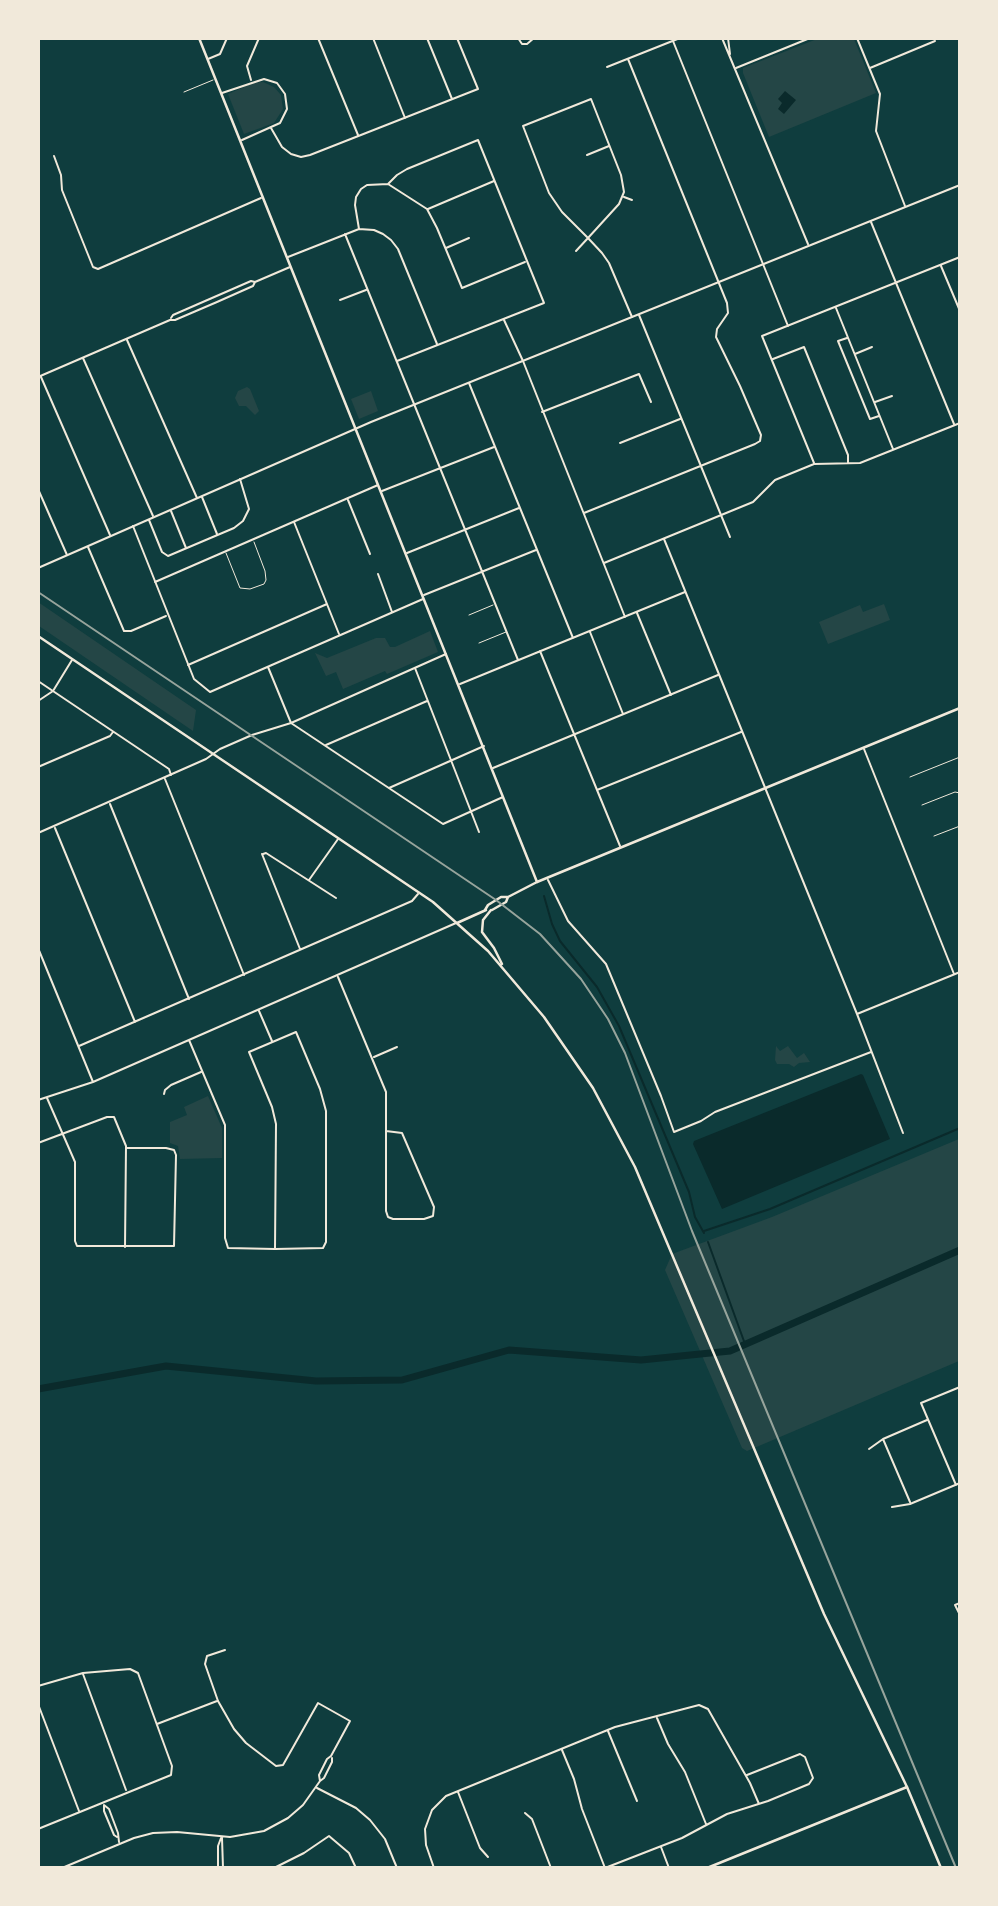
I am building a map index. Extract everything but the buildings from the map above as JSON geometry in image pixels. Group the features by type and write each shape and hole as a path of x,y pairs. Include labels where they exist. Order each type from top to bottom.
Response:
{"main road":[{"path":"199,38 537,881"},
{"path":"38,636 419,893 457,923 503,967 551,1027 605,1108 635,1167 824,1614 941,1867"},
{"path":"485,910 501,897 508,897 537,881 960,708"},
{"path":"503,967 482,932 483,920 491,910 506,902 508,897"},
{"path":"457,923 485,910 491,910"},
{"path":"707,1867 906,1787"}],"street":[{"path":"207,60 220,54 227,38"},
{"path":"251,81 247,66 258,38"},
{"path":"318,38 359,136"},
{"path":"373,38 405,118"},
{"path":"427,38 452,99"},
{"path":"271,128 282,147 301,157 478,89 457,38"},
{"path":"517,38 524,44 530,44 534,38"},
{"path":"607,67 680,38"},
{"path":"722,38 809,246"},
{"path":"729,38 731,58"},
{"path":"735,68 810,38"},
{"path":"857,38 880,99 876,131 906,207"},
{"path":"673,41 788,326"},
{"path":"869,68 935,41"},
{"path":"584,513 760,441 761,435 716,337 717,329 728,309 719,282 628,59"},
{"path":"221,93 251,81 270,80 285,94 286,114 280,123 240,141"},
{"path":"576,251 588,239 619,204 623,197 623,180 591,99 523,126 549,193 562,212 588,239 609,263 632,317"},
{"path":"388,184 407,169 478,140 544,303 396,362"},
{"path":"587,155 610,146"},
{"path":"54,156 61,175 62,190 93,267 98,269 262,197"},
{"path":"427,209 495,181"},
{"path":"359,229 355,205 361,189 374,184 388,184 427,209 462,288 527,261"},
{"path":"38,568 356,429 960,185"},
{"path":"349,194 356,197"},
{"path":"623,197 632,200"},
{"path":"871,221 954,425"},
{"path":"287,257 359,229 379,232 395,244 437,345"},
{"path":"345,234 518,660"},
{"path":"445,248 470,238"},
{"path":"814,464 762,336 960,257"},
{"path":"941,265 960,312"},
{"path":"111,536 40,376 217,302 291,267"},
{"path":"340,300 367,289"},
{"path":"835,307 893,449"},
{"path":"639,314 730,537"},
{"path":"503,319 523,361 625,617"},
{"path":"848,337 838,341 870,419 879,416"},
{"path":"126,339 197,498"},
{"path":"772,360 804,347 848,455 848,463"},
{"path":"854,354 872,347"},
{"path":"83,358 153,517"},
{"path":"542,412 639,374 651,402"},
{"path":"469,383 573,638"},
{"path":"874,402 892,396"},
{"path":"620,443 681,418"},
{"path":"604,563 753,502 775,480 814,464 860,463 960,423"},
{"path":"381,492 495,446"},
{"path":"148,519 163,554 171,555 217,535 236,526 248,513 248,502 240,479"},
{"path":"154,582 378,485"},
{"path":"38,489 67,555"},
{"path":"201,496 217,535"},
{"path":"347,498 370,554"},
{"path":"406,553 520,507"},
{"path":"170,510 187,548"},
{"path":"293,521 340,635"},
{"path":"133,526 194,679 210,692 537,550"},
{"path":"664,539 903,1132"},
{"path":"88,546 121,628 127,632 168,615"},
{"path":"378,574 392,612"},
{"path":"459,684 685,592"},
{"path":"188,665 327,604"},
{"path":"637,612 671,695"},
{"path":"590,631 623,714"},
{"path":"540,651 620,847"},
{"path":"38,833 215,755 220,749 252,735 291,723 447,654"},
{"path":"38,701 53,691 73,659"},
{"path":"268,666 291,723 443,824 504,796"},
{"path":"415,668 479,832"},
{"path":"493,768 719,675"},
{"path":"38,681 169,769 171,775"},
{"path":"326,746 428,701"},
{"path":"38,767 114,732"},
{"path":"597,790 742,732"},
{"path":"388,788 484,746"},
{"path":"863,748 954,974"},
{"path":"165,778 244,975"},
{"path":"109,803 189,999"},
{"path":"54,827 135,1023"},
{"path":"309,880 338,838"},
{"path":"301,950 262,854 266,853 336,898"},
{"path":"547,878 568,921 606,964 674,1132 715,1112 872,1052"},
{"path":"79,1046 413,900 419,893"},
{"path":"38,1100 93,1082 457,923"},
{"path":"38,948 93,1082"},
{"path":"857,1014 960,972"},
{"path":"337,976 386,1092 386,1131 388,1217 393,1219 433,1216 434,1207 402,1133 386,1131"},
{"path":"258,1010 272,1042"},
{"path":"189,1040 225,1125 225,1238 228,1248 275,1248 323,1248 326,1242 326,1111 320,1088 296,1032 249,1052 272,1107 276,1124 275,1248"},
{"path":"373,1058 397,1047"},
{"path":"164,1094 171,1085 202,1071"},
{"path":"46,1097 75,1162 75,1241 78,1246 174,1246 176,1154 173,1149 126,1148"},
{"path":"38,1143 107,1117 114,1117 126,1148 125,1247"},
{"path":"956,1485 921,1403 960,1387"},
{"path":"869,1449 883,1438 928,1420"},
{"path":"883,1438 911,1504"},
{"path":"892,1507 911,1504 960,1483"},
{"path":"960,1603 955,1605 960,1615"},
{"path":"225,1650 206,1656 205,1664 218,1701 234,1729 246,1743 276,1766 283,1765 318,1703 350,1721 327,1759 319,1775 320,1781"},
{"path":"38,1686 83,1673 130,1669 138,1673 172,1766 170,1775 38,1829"},
{"path":"83,1673 127,1792"},
{"path":"157,1724 218,1701"},
{"path":"38,1704 79,1812"},
{"path":"434,1867 426,1845 425,1829 432,1810 446,1796 607,1730 699,1704 705,1706 746,1776 759,1804"},
{"path":"656,1716 668,1744 685,1772 706,1825"},
{"path":"607,1730 637,1801"},
{"path":"561,1749 605,1867 813,1780 802,1755 746,1776"},
{"path":"62,1867 144,1835 161,1832 222,1837 251,1835 276,1826 303,1805 324,1778 332,1762 331,1756"},
{"path":"316,1787 356,1808 370,1820 385,1839 397,1867"},
{"path":"457,1790 480,1848 488,1857"},
{"path":"104,1804 109,1809 120,1844"},
{"path":"524,1812 533,1822 551,1867"},
{"path":"274,1867 304,1853 329,1836 349,1853 356,1867"},
{"path":"218,1867 218,1846 222,1837"},
{"path":"222,1837 223,1867"},
{"path":"660,1846 669,1867"}],"lane":[{"path":"184,92 215,79"},
{"path":"225,551 240,589 264,584 265,571 253,539"},
{"path":"469,615 495,604"},
{"path":"479,643 506,632"},
{"path":"910,777 960,757"},
{"path":"922,805 955,792 960,793"},
{"path":"934,836 960,826"}],"shaded area":[{"path":"817,39 854,39 876,93 769,137 743,68"},
{"path":"263,82 274,87 281,95 283,109 274,123 244,134 228,94 253,83"},
{"path":"785,91 796,100 784,114 778,109 782,103 778,99"},
{"path":"247,387 259,411 255,415 246,406 239,406 235,398 238,391"},
{"path":"371,391 378,411 359,419 351,399"},
{"path":"38,602 196,710 193,731 39,626"},
{"path":"884,604 890,620 828,644 819,622 860,605 863,612"},
{"path":"430,631 438,652 343,689 336,672 326,676 315,653 327,658 376,638 385,638 390,647 395,647"},
{"path":"776,1046 780,1051 788,1046 797,1058 804,1053 810,1062 799,1063 794,1067 777,1064"},
{"path":"861,1074 890,1139 722,1209 694,1141"},
{"path":"208,1096 222,1128 222,1158 180,1159 178,1146 170,1143 170,1122 187,1115 184,1107"},
{"path":"959,1139 959,1361 747,1451 742,1448 665,1270 672,1254 772,1217"}],"waterway":[{"path":"544,896 560,941 597,987 619,1026 689,1192 695,1217 704,1233"},
{"path":"704,1231 770,1209 960,1128"},
{"path":"708,1242 745,1344"},
{"path":"38,1389 166,1366 316,1381 402,1380 509,1350 641,1360 730,1351 960,1250"}],"railway":[{"path":"38,592 496,900 540,934 581,979 608,1019 625,1053 692,1231 956,1868"}]}
